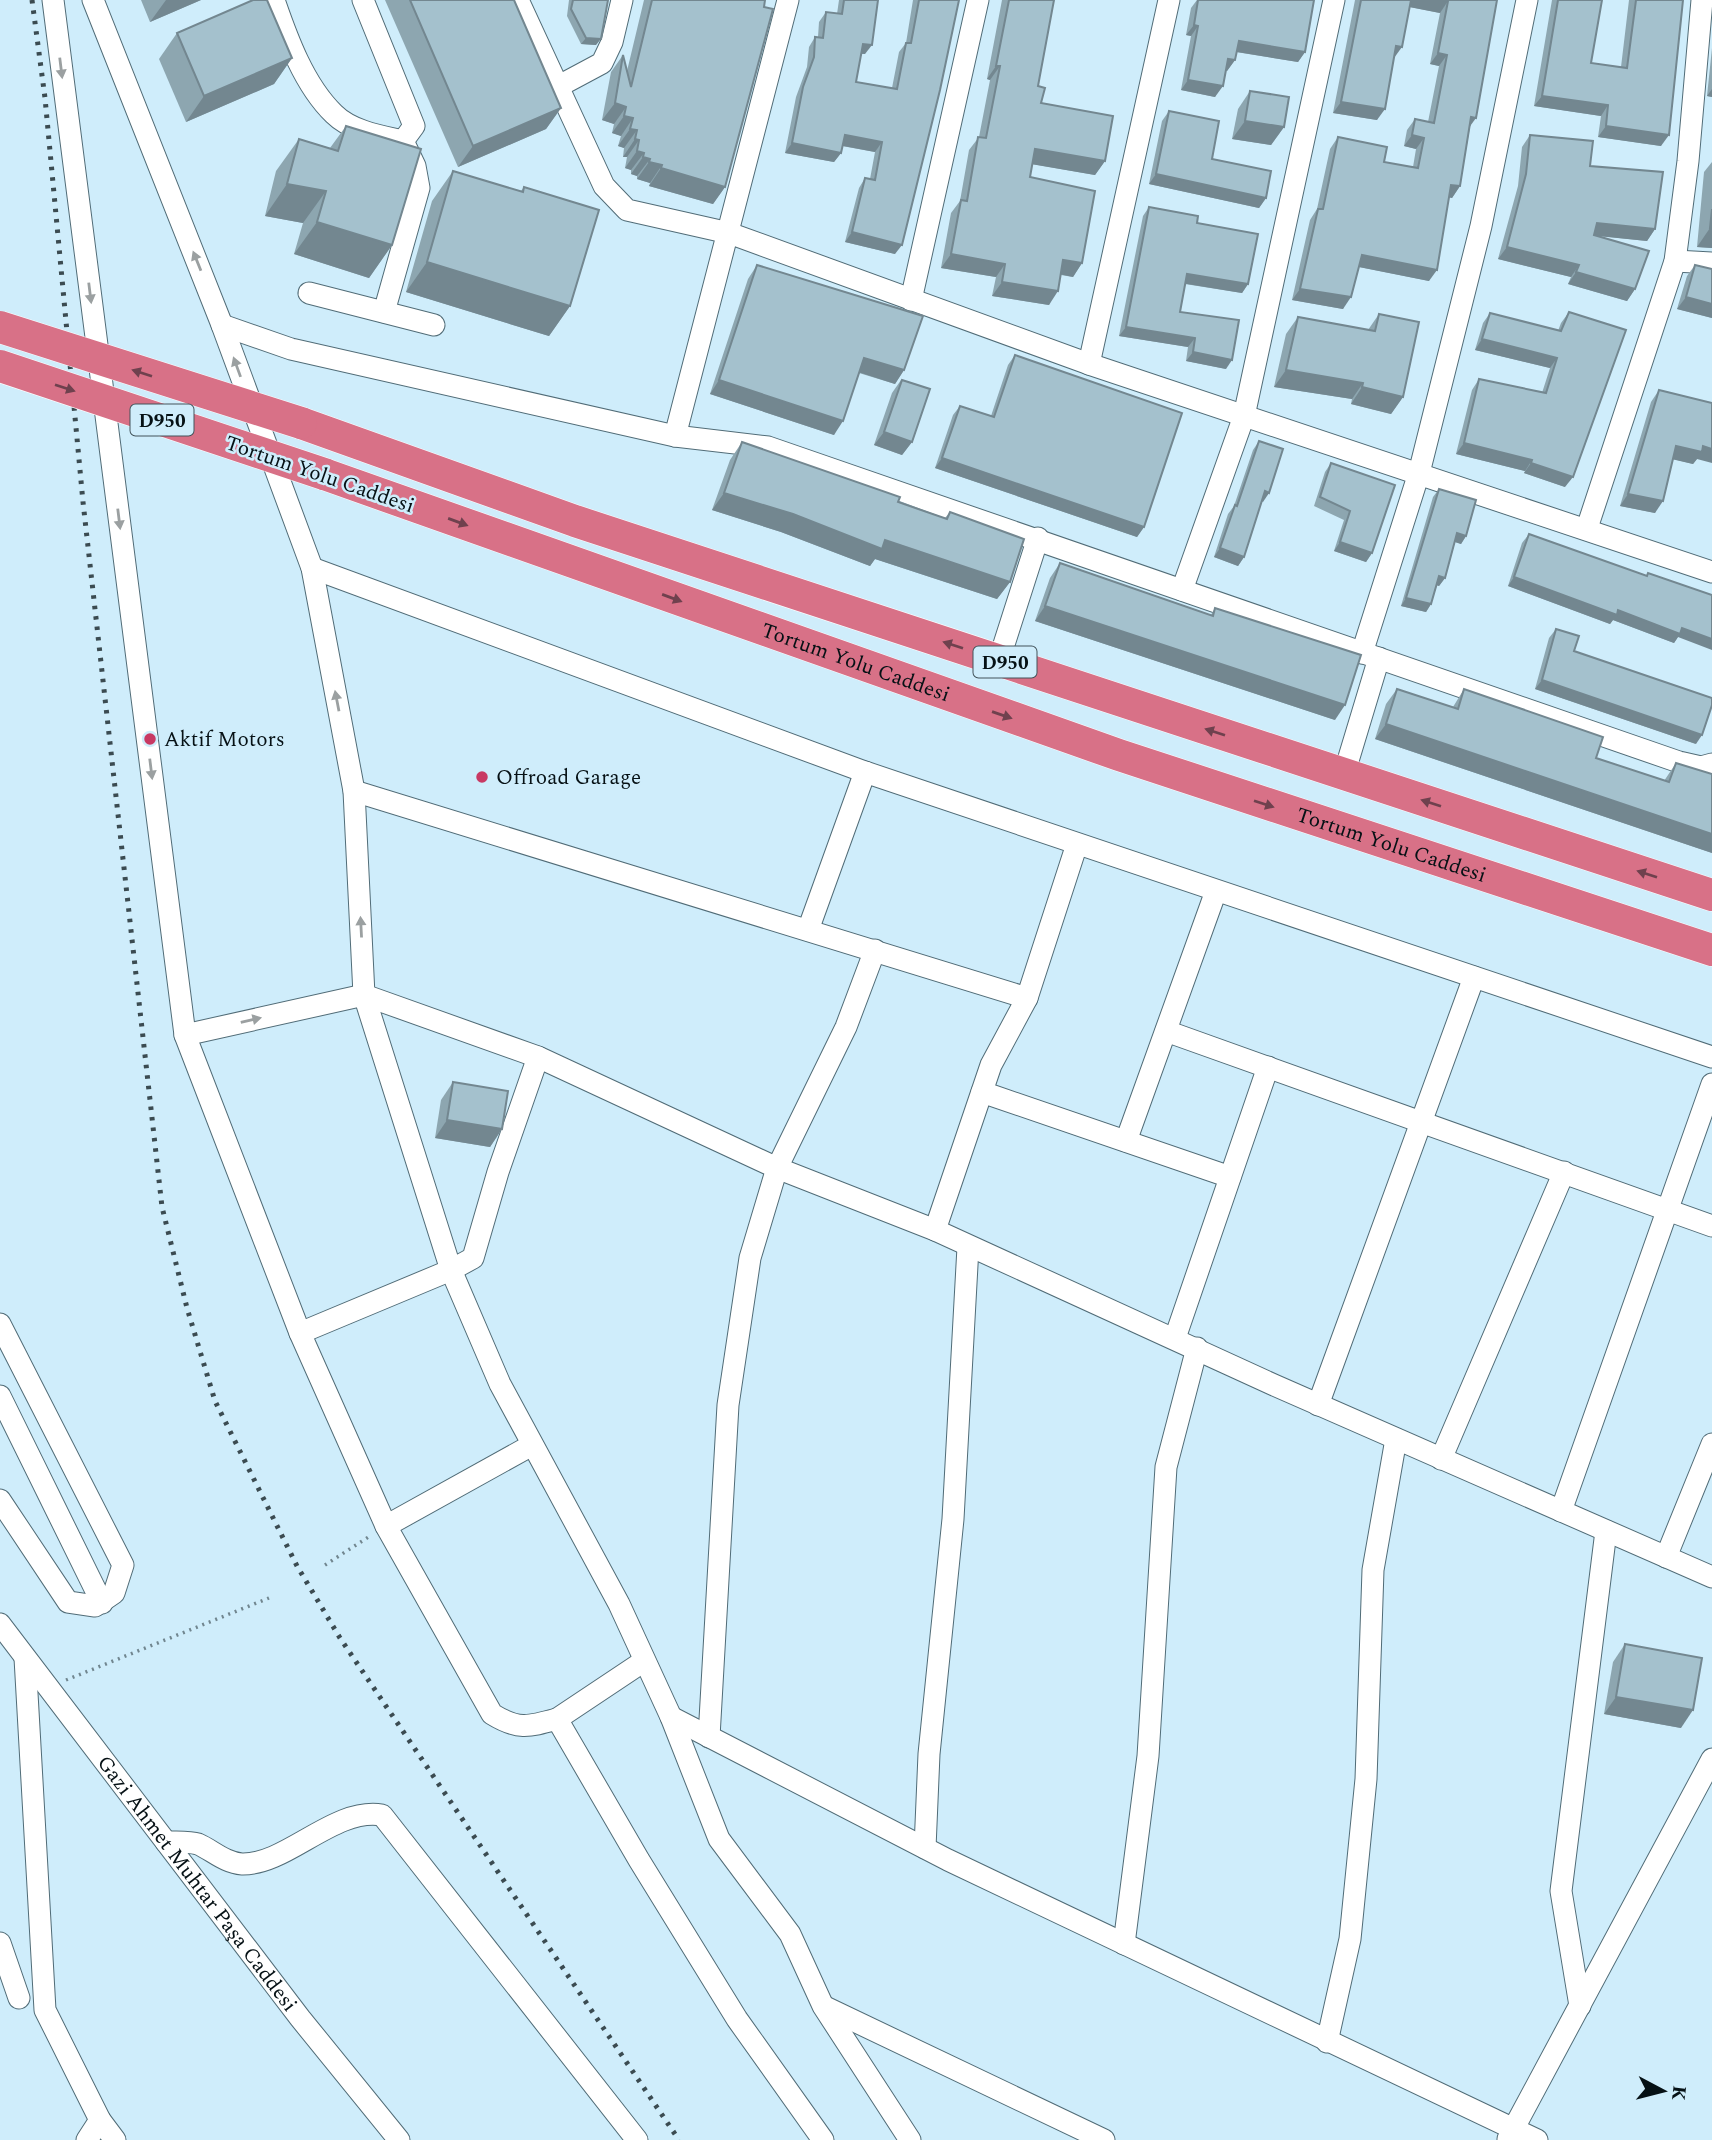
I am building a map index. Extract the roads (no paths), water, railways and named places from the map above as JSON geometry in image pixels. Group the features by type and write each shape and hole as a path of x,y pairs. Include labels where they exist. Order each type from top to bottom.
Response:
{"highway":[{"name":"Tortum Yolu Caddesi","path":"0,327 301,423 575,521 1712,895"},
{"name":"Tortum Yolu Caddesi","path":"0,366 324,474 1093,746 1712,950"}],"street":[{"path":"53,0 185,1035 300,1333 386,1525 492,1714 511,1726 529,1727 557,1719 644,1661"},
{"path":"93,0 222,325 312,568 354,791 364,995 451,1270 500,1384 620,1604 671,1717 719,1839 790,1934 823,2006 910,2140"},
{"path":"274,0 292,54 334,115 367,133 403,141"},
{"path":"363,0 414,126 403,141"},
{"path":"518,0 604,186 627,210 729,233 1089,364 1587,528 1712,572"},
{"path":"559,86 602,63 612,42 622,0"},
{"path":"675,436 788,0"},
{"path":"911,300 978,0"},
{"path":"1089,364 1169,0"},
{"path":"1182,590 1244,416 1334,0"},
{"path":"1344,774 1371,656 1481,226 1527,0"},
{"path":"1587,528 1675,261 1688,160 1702,0"},
{"path":"384,312 419,188 415,166 403,141"},
{"path":"1675,261 1712,263"},
{"path":"309,293 434,325"},
{"path":"222,325 291,349 675,436 768,447 1038,538 1679,762 1701,768 1712,764"},
{"path":"999,660 1038,538"},
{"path":"312,568 865,772 1712,1056"},
{"path":"808,930 865,772"},
{"path":"354,791 1027,998"},
{"path":"935,1230 991,1065 1027,998 1077,844"},
{"path":"1126,1141 1216,891"},
{"path":"709,1737 728,1405 750,1258 777,1168 846,1027 875,950"},
{"path":"1318,1405 1474,977"},
{"path":"185,1035 364,995 538,1057 777,1168 935,1230 1318,1405 1712,1577"},
{"path":"1166,1031 1712,1226"},
{"path":"300,1333 451,1270 473,1258 498,1172 538,1057"},
{"path":"1175,1338 1268,1067"},
{"path":"1561,1511 1712,1084"},
{"path":"982,1091 1230,1177"},
{"path":"1441,1459 1564,1172"},
{"path":"925,1848 929,1754 953,1519 968,1247"},
{"path":"0,1324 123,1564 117,1587 102,1603 83,1606 68,1602 0,1500"},
{"path":"1124,1944 1148,1756 1166,1467 1197,1348"},
{"path":"0,1396 102,1603"},
{"path":"1327,2042 1350,1939 1366,1779 1373,1570 1396,1439"},
{"path":"1667,1557 1712,1444"},
{"path":"386,1525 532,1445"},
{"path":"1580,2006 1561,1891 1606,1531"},
{"name":"Gazi Ahmet Muhtar Paşa Caddesi","path":"0,1624 398,2140"},
{"path":"25,1658 45,2010 100,2120 115,2140"},
{"path":"671,1717 925,1848 1327,2042 1511,2135 1537,2140"},
{"path":"557,1719 639,1860 737,2019 823,2140"},
{"path":"1511,2135 1712,1759"},
{"path":"166,1842 196,1843 222,1858 242,1864 272,1855 345,1820 368,1812 382,1815 637,2140"},
{"path":"0,1943 19,1998"},
{"path":"0,1985 19,1998 45,2010"},
{"path":"823,2006 1104,2140"},
{"path":"87,2140 100,2120"}],"railway":[{"path":"32,0 45,98 83,502 162,1207 187,1308 215,1401 297,1566 340,1638 679,2140"}],"place":[{"name":"Aktif Motors","path":"150,739"},
{"name":"Offroad Garage","path":"482,777"}]}
